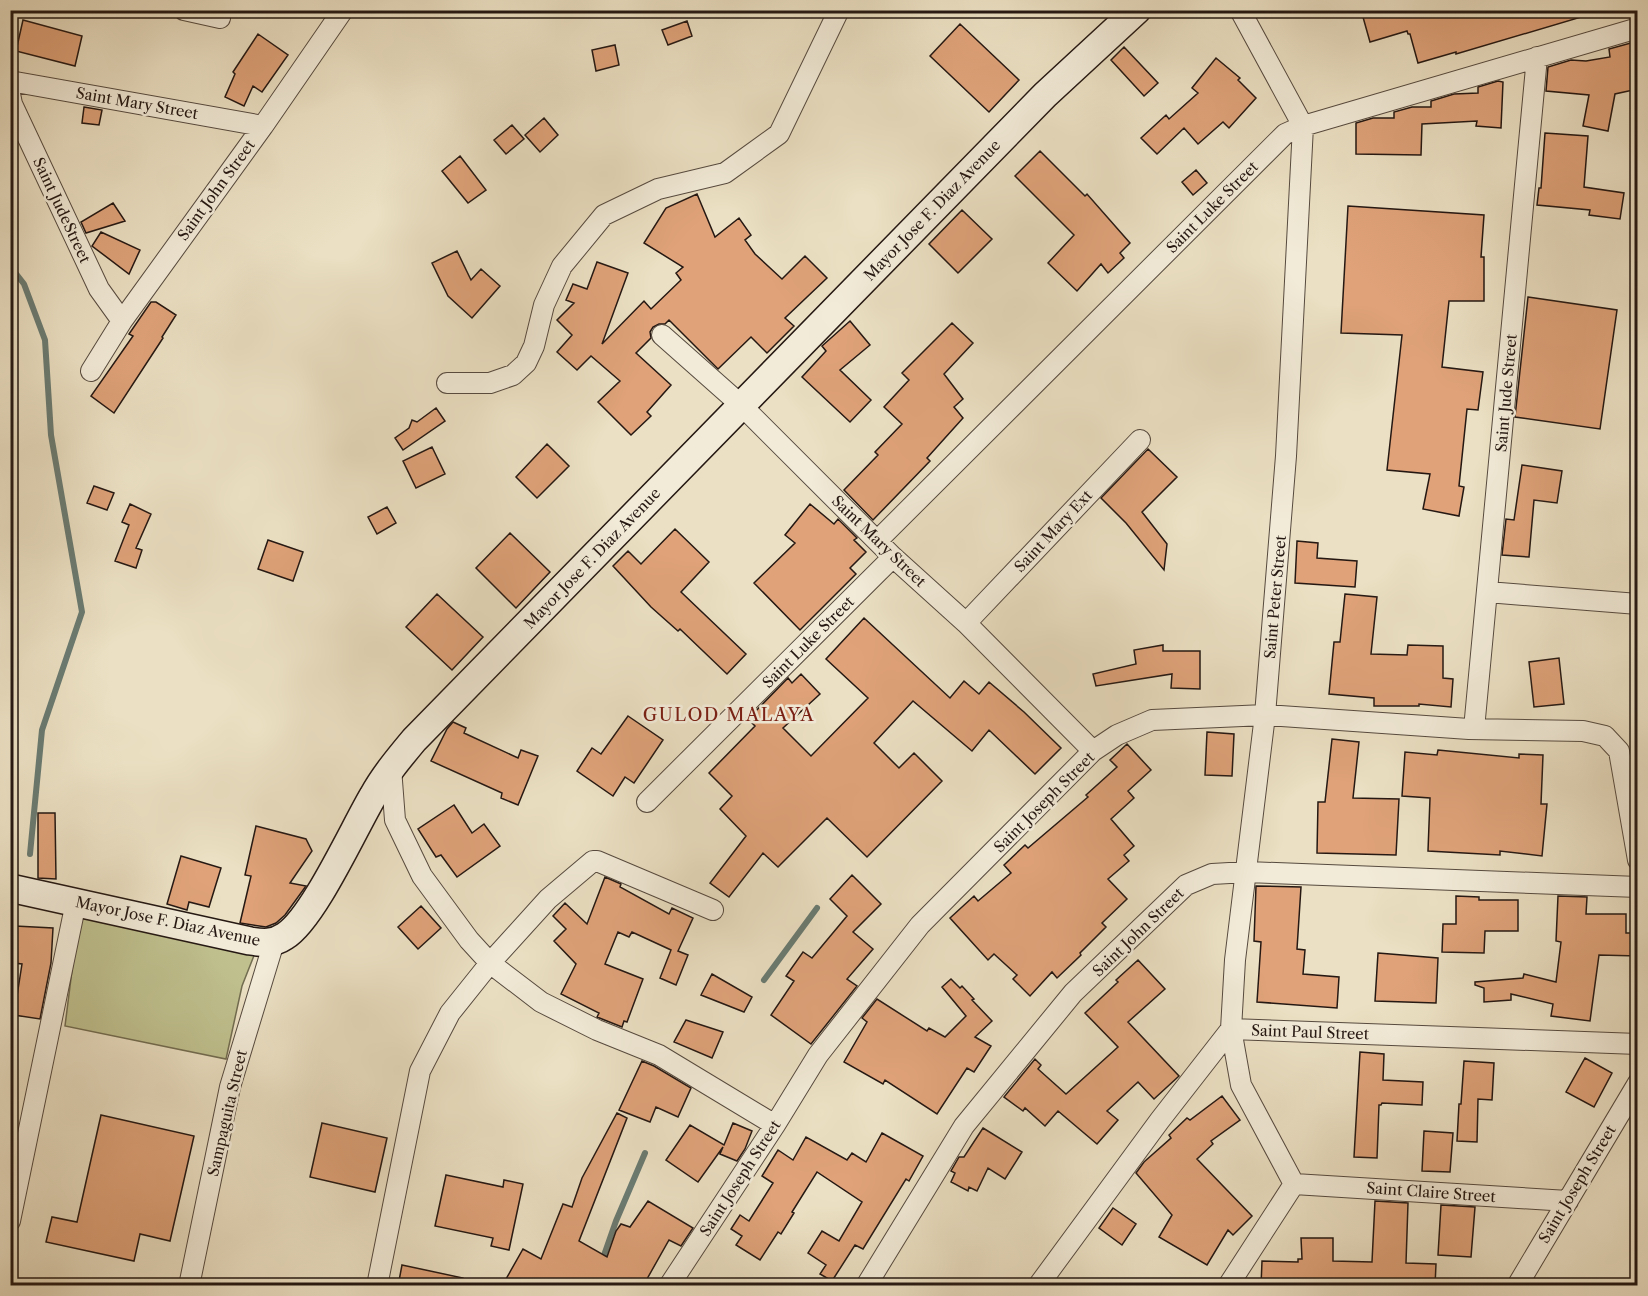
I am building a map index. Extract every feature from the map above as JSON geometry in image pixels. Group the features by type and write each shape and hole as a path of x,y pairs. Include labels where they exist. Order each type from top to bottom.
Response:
{"main road":[{"name":"Mayor Jose F. Diaz Avenue","path":"10,888 250,941 274,942 287,936 314,902 374,794 391,768 414,740 1045,95 1137,10"}],"street":[{"path":"184,10 220,18"},
{"name":"Saint John Street","path":"91,371 122,321 263,126 343,10"},
{"path":"447,383 490,383 513,375 526,363 534,346 544,305 562,266 604,215 658,189 725,173 779,134 839,10"},
{"path":"1240,10 1303,126"},
{"name":"Saint Luke Street","path":"878,540 1285,134 1303,126 1638,28"},
{"name":"Saint Jude Street","path":"1474,729 1537,57"},
{"name":"Saint Mary Street","path":"10,81 263,126"},
{"name":"Saint JudeStreet","path":"10,94 12,104 99,289 122,321"},
{"name":"Saint Peter Street","path":"1294,1184 1241,1085 1231,1029 1235,960 1265,715 1286,456 1303,126"},
{"name":"Saint Mary Street","path":"662,335 741,405 893,557 966,623 1093,751"},
{"name":"Saint Mary Ext","path":"966,623 1140,440"},
{"name":"Saint Luke Street","path":"647,802 893,557"},
{"path":"1487,592 1638,604"},
{"name":"Saint Joseph Street","path":"669,1286 775,1125 818,1055 920,925 1093,751 1117,735 1152,720 1265,715 1474,729 1583,731 1605,736 1619,751 1638,860"},
{"path":"391,768 395,820 423,876 469,940 490,963 541,1002 597,1030 659,1055 775,1125"},
{"path":"377,1286 420,1071 450,1013 490,963 548,899 593,861 713,910"},
{"name":"Saint John Street","path":"866,1286 964,1126 1073,993 1186,885 1212,874 1246,872 1638,886"},
{"path":"10,1221 76,902"},
{"name":"Sampaguita Street","path":"189,1286 230,1087 274,942"},
{"name":"Saint Paul Street","path":"1038,1286 1160,1120 1231,1029 1638,1044"},
{"name":"Saint Joseph Street","path":"1517,1286 1638,1083"},
{"path":"1228,1286 1294,1184"},
{"name":"Saint Claire Street","path":"1294,1184 1568,1201"}],"green space":[{"path":"92,911 257,948 242,986 226,1059 65,1026 78,923"}],"building":[{"path":"1361,10 1477,10 1479,17 1499,10 1588,10 1588,15 1418,63 1410,34 1407,31 1370,42"},
{"path":"23,20 82,36 75,66 16,51"},
{"path":"687,21 692,36 668,45 662,30"},
{"path":"960,24 1019,80 989,112 930,56"},
{"path":"258,34 288,55 262,92 253,86 244,106 225,97 235,74 233,72"},
{"path":"1638,41 1638,89 1615,94 1608,131 1583,126 1589,95 1546,91 1548,67 1571,60 1586,61 1610,57 1609,49"},
{"path":"615,45 619,65 596,71 592,50"},
{"path":"1124,47 1158,83 1144,96 1111,60"},
{"path":"1216,58 1240,78 1238,80 1256,98 1229,128 1223,122 1198,144 1184,128 1157,154 1141,138 1166,115 1169,119 1198,93 1192,88"},
{"path":"1498,81 1503,82 1501,128 1476,126 1477,121 1422,124 1421,155 1356,154 1356,123 1373,118 1394,118 1394,112 1412,107 1431,107 1431,101 1454,94 1478,93 1478,87"},
{"path":"84,107 102,110 99,125 82,123"},
{"path":"544,118 558,135 540,152 525,135"},
{"path":"512,125 524,139 506,154 494,140"},
{"path":"1545,133 1588,136 1584,187 1624,193 1620,219 1589,215 1590,210 1537,205 1539,188 1541,188"},
{"path":"1040,151 1085,196 1087,194 1130,243 1120,253 1124,258 1108,273 1101,264 1077,291 1048,263 1074,235 1015,176"},
{"path":"460,156 486,190 468,203 442,171"},
{"path":"1196,170 1207,183 1193,195 1182,182"},
{"path":"697,194 715,237 739,218 751,235 745,240 755,254 782,279 805,256 827,278 785,318 794,326 767,353 751,337 718,369 669,320 665,324 653,327 650,332 651,338 636,353 671,385 647,412 651,416 631,435 598,402 620,381 591,356 577,370 557,352 572,335 557,320 574,303 566,300 573,284 587,289 597,262 628,273 602,344 644,301 651,309 681,280 676,273 683,267 644,243 666,208"},
{"path":"113,203 125,221 86,233 81,222"},
{"path":"1348,206 1484,215 1481,257 1484,257 1484,301 1449,301 1442,367 1483,372 1478,410 1467,409 1459,486 1464,487 1459,516 1423,509 1430,474 1387,470 1402,335 1341,333"},
{"path":"962,210 992,239 958,273 929,244"},
{"path":"101,232 140,250 129,274 92,246"},
{"path":"457,251 471,280 481,269 500,286 472,318 448,296 432,263"},
{"path":"1528,297 1617,310 1600,429 1515,417"},
{"path":"151,302 156,302 176,315 114,413 91,396 133,336 129,334"},
{"path":"850,321 870,345 840,370 871,400 850,422 802,377 826,351 822,346"},
{"path":"952,323 973,343 944,374 963,399 954,407 963,418 927,458 930,461 873,520 844,490 878,455 875,452 902,424 884,407 909,380 902,373"},
{"path":"436,408 445,421 403,450 395,438 409,428 412,420 417,422"},
{"path":"547,444 569,466 537,498 516,477"},
{"path":"432,447 445,474 416,488 403,461"},
{"path":"1148,449 1177,477 1142,512 1167,544 1164,570 1126,523 1101,498"},
{"path":"1522,465 1562,471 1557,503 1534,500 1529,557 1502,555 1506,519 1514,520"},
{"path":"94,486 114,493 107,510 87,503"},
{"path":"130,504 151,514 136,548 142,550 136,568 115,561 129,525 122,522"},
{"path":"810,504 834,524 838,519 857,538 854,540 866,552 850,568 856,574 800,630 754,583 795,543 785,535"},
{"path":"387,507 396,523 377,534 368,517"},
{"path":"675,529 709,562 681,592 746,654 727,674 680,629 678,631 651,607 613,566 628,551 641,564"},
{"path":"510,533 550,572 516,608 476,568"},
{"path":"268,540 303,552 293,581 258,569"},
{"path":"1297,541 1318,543 1317,558 1357,561 1355,587 1295,583"},
{"path":"437,594 483,637 452,670 406,627"},
{"path":"1345,594 1377,597 1371,654 1407,655 1408,645 1443,646 1443,678 1453,679 1451,707 1419,704 1419,706 1374,706 1374,698 1329,694 1334,642 1340,642"},
{"path":"864,618 950,698 964,681 979,694 989,682 1061,748 1035,774 989,730 972,751 913,701 874,743 899,768 914,753 942,781 867,857 827,818 778,867 763,853 729,897 710,883 746,836 720,809 732,796 709,773 755,726 748,719 788,678 792,683 801,674 820,694 783,728 811,756 868,698 826,659"},
{"path":"1163,645 1163,651 1200,651 1200,689 1171,688 1172,674 1096,686 1093,674 1136,664 1134,650"},
{"path":"1559,658 1564,704 1534,707 1529,662"},
{"path":"628,716 663,740 634,783 625,777 613,796 577,771 592,748 601,754"},
{"path":"453,722 466,728 464,733 518,758 521,750 538,756 518,805 501,798 502,793 431,761"},
{"path":"1207,732 1234,734 1232,776 1205,775"},
{"path":"1332,739 1359,742 1353,798 1399,799 1396,855 1317,853 1318,802 1325,802"},
{"path":"1127,744 1151,770 1128,791 1134,798 1111,819 1134,846 1124,855 1129,861 1108,879 1127,899 1102,923 1106,927 1080,953 1081,955 1057,978 1052,972 1030,996 1013,979 1017,975 994,954 988,960 950,918 974,896 978,901 1011,873 1004,865 1025,845 1028,848 1088,797 1086,795 1117,767 1110,760"},
{"path":"1438,750 1519,758 1519,754 1543,755 1541,804 1547,804 1542,856 1500,851 1500,855 1428,851 1430,798 1402,796 1405,752 1437,755"},
{"path":"454,805 472,833 484,824 500,846 457,877 441,855 436,857 418,829"},
{"path":"38,813 55,813 56,879 38,878"},
{"path":"256,826 306,839 312,851 290,883 306,886 285,915 276,923 266,927 240,923 251,876 245,875"},
{"path":"181,856 221,868 209,907 189,902 187,910 167,904"},
{"path":"852,875 881,904 853,932 873,949 847,979 857,986 811,1044 771,1015 794,981 786,976 803,952 812,958 847,916 830,899"},
{"path":"605,877 621,884 620,887 669,914 672,908 693,918 678,951 688,955 676,985 660,978 671,950 632,932 629,937 618,932 605,964 643,979 627,1022 624,1021 622,1027 597,1017 599,1013 561,994 576,964 554,941 566,929 553,916 565,903 587,924"},
{"path":"1256,886 1301,887 1297,949 1305,950 1303,974 1339,977 1337,1008 1257,1002 1261,942 1254,941"},
{"path":"1456,896 1479,897 1479,900 1518,900 1518,931 1485,931 1484,953 1442,952 1443,924 1456,924"},
{"path":"1558,896 1587,897 1586,914 1626,914 1626,933 1638,933 1638,956 1599,955 1590,1021 1551,1016 1553,1004 1511,994 1511,1000 1484,1002 1484,988 1475,985 1475,982 1523,978 1524,974 1556,982 1561,942 1556,941"},
{"path":"421,906 441,928 418,949 398,927"},
{"path":"15,926 53,928 51,963 40,1019 14,1015 22,964 14,963"},
{"path":"1378,953 1438,958 1436,1003 1375,1001"},
{"path":"1138,960 1165,989 1128,1022 1179,1076 1154,1099 1138,1082 1107,1111 1118,1120 1097,1144 1058,1111 1045,1126 1025,1108 1023,1111 1004,1097 1035,1059 1041,1065 1038,1069 1066,1094 1118,1047 1085,1013"},
{"path":"712,974 752,997 744,1012 701,995"},
{"path":"951,979 960,988 962,986 992,1021 975,1037 991,1046 974,1072 967,1068 937,1114 885,1080 883,1084 844,1062 867,1022 862,1018 877,999 927,1031 929,1028 945,1037 966,1016 942,987"},
{"path":"686,1020 723,1032 712,1058 674,1042"},
{"path":"1360,1052 1384,1054 1383,1080 1423,1082 1422,1105 1382,1103 1379,1105 1377,1158 1354,1157"},
{"path":"1585,1058 1612,1073 1594,1107 1566,1092"},
{"path":"642,1061 691,1088 678,1117 656,1107 650,1122 619,1110"},
{"path":"1464,1061 1494,1063 1492,1100 1478,1099 1477,1142 1457,1141"},
{"path":"1222,1096 1240,1120 1211,1141 1213,1144 1197,1159 1252,1216 1233,1235 1228,1230 1207,1265 1159,1237 1172,1215 1136,1173 1144,1162 1171,1138 1169,1135 1187,1118 1190,1120"},
{"path":"617,1113 627,1118 579,1241 607,1257 616,1231 621,1224 630,1227 648,1201 693,1228 681,1246 669,1240 643,1286 502,1286 523,1249 541,1259 563,1204 572,1207 582,1178"},
{"path":"101,1115 194,1136 170,1241 140,1234 134,1261 46,1242 52,1217 77,1222"},
{"path":"322,1123 387,1138 375,1192 310,1177"},
{"path":"733,1123 752,1131 737,1161 720,1154 723,1147 698,1182 666,1160 690,1125 724,1145"},
{"path":"983,1128 1022,1152 1005,1179 988,1168 977,1191 969,1187 968,1191 951,1182 955,1173 951,1171 959,1157 964,1157"},
{"path":"1424,1131 1453,1133 1450,1172 1422,1171"},
{"path":"882,1133 923,1156 909,1181 906,1179 863,1249 855,1245 832,1281 820,1274 826,1265 808,1253 822,1231 839,1241 862,1202 817,1172 781,1234 778,1232 760,1260 736,1245 742,1236 731,1229 740,1215 749,1221 773,1183 762,1176 778,1150 793,1160 806,1137 847,1160 852,1153 866,1162"},
{"path":"446,1175 503,1187 504,1180 523,1184 509,1250 491,1246 493,1238 435,1226"},
{"path":"1375,1201 1408,1203 1406,1263 1436,1264 1435,1286 1410,1286 1410,1282 1368,1281 1367,1286 1261,1286 1262,1261 1298,1262 1298,1259 1302,1259 1301,1238 1333,1238 1333,1261 1372,1262"},
{"path":"1441,1205 1475,1207 1471,1257 1438,1255"},
{"path":"1113,1208 1136,1224 1122,1245 1099,1228"},
{"path":"402,1265 463,1278 462,1286 398,1286"}],"waterway":[{"path":"10,266 24,284 45,340 51,435 82,612 42,730 30,854"},
{"path":"764,980 817,908"},
{"path":"602,1261 645,1153"}],"district":[{"name":"GULOD MALAYA","path":"729,715"}]}
